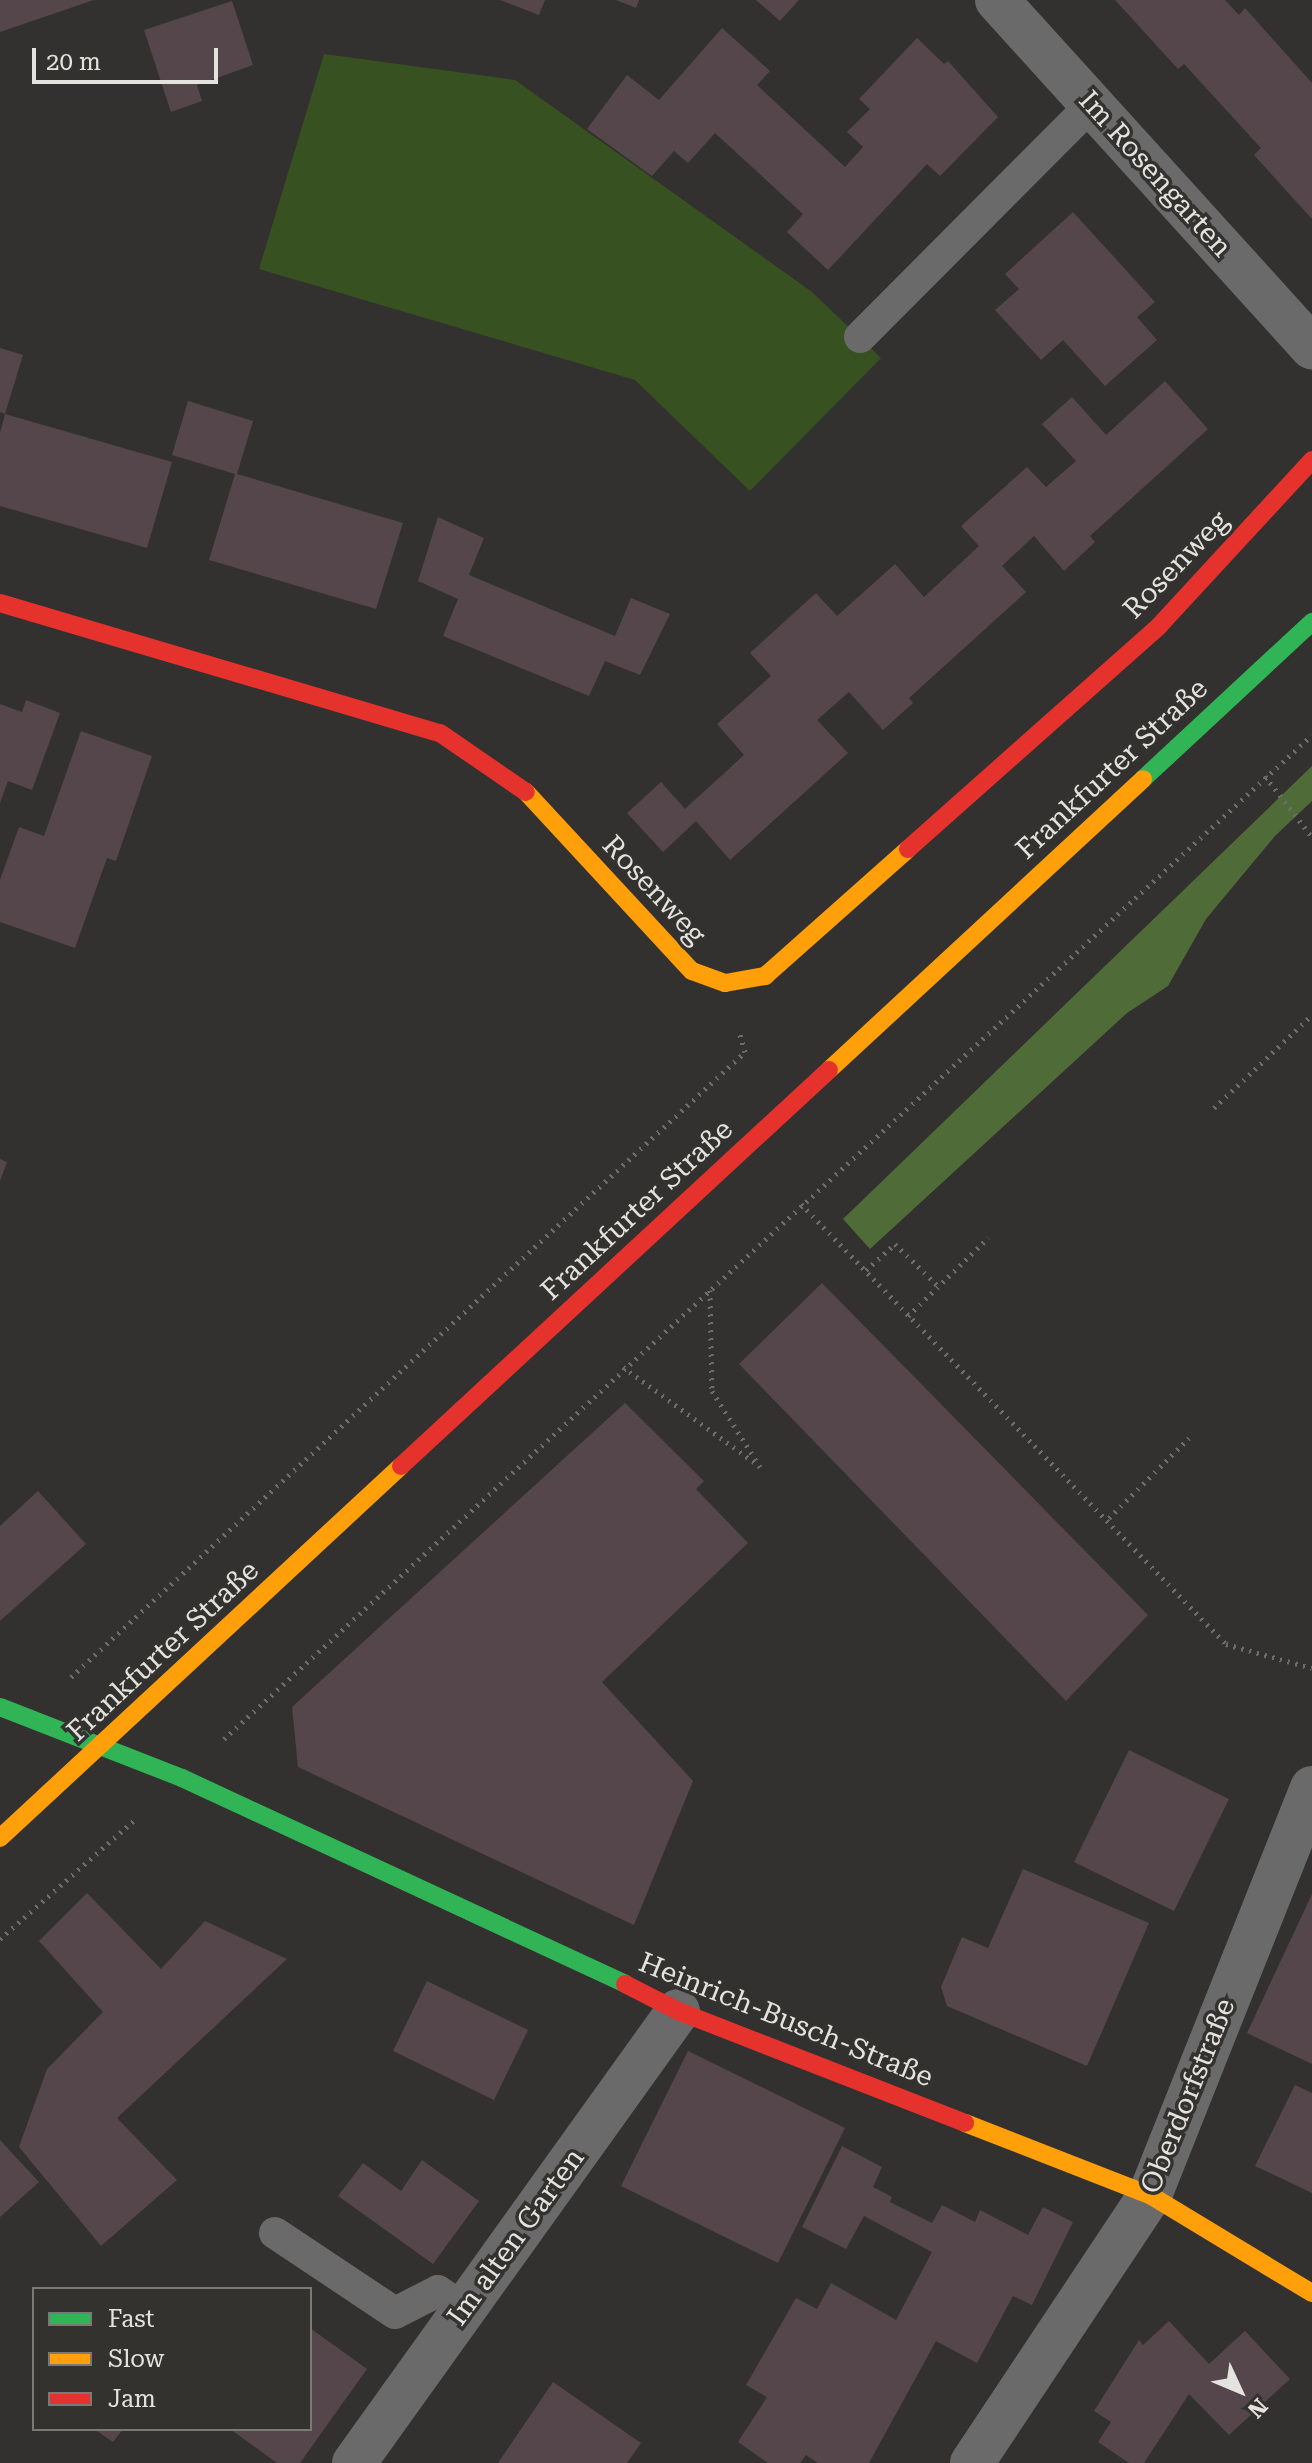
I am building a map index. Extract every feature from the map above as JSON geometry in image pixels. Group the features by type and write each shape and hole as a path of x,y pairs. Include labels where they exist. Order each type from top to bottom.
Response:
{"street":[{"name":"Im Rosengarten","path":"997,0 1312,348"},
{"name":"Rosenweg","path":"0,603 440,733 522,788 692,971 725,983 765,976 1159,626 1312,460"},
{"name":"Frankfurter Straße","path":"0,1838 1312,622"},
{"name":"Heinrich-Busch-Straße","path":"0,1707 104,1744 182,1778 678,2011 1150,2195 1312,2293"},
{"name":"Oberdorfstraße","path":"972,2463 1150,2195 1312,1788"},
{"name":"Im alten Garten","path":"354,2463 678,2011"}],"lane":[{"path":"860,337 1092,104"},
{"path":"275,2233 395,2313 438,2291 464,2309"}],"path":[{"path":"0,1939 182,1778 623,1367 1312,735"},
{"path":"1265,776 1312,837"},
{"path":"28,1717 745,1052 725,983"},
{"path":"1214,1108 1312,1015"},
{"path":"801,1204 1109,1518 1226,1644 1312,1668"},
{"path":"908,1316 988,1238"},
{"path":"866,1270 895,1244 939,1287"},
{"path":"623,1367 760,1467 712,1391 710,1288"},
{"path":"1109,1518 1189,1438"}],"green space":[{"path":"324,54 515,80 812,292 881,358 750,491 635,380 259,269"},
{"path":"1312,766 1312,801 1275,836 1206,919 1168,986 1127,1013 870,1249 843,1219"}],"building":[{"path":"0,0 94,0 0,32"},
{"path":"500,0 545,0 539,15"},
{"path":"616,0 639,0 636,8"},
{"path":"756,0 799,0 780,21"},
{"path":"1115,0 1225,0 1239,15 1245,8 1312,83 1312,219 1254,155 1261,148 1184,64 1178,69"},
{"path":"232,1 253,65 197,85 202,101 171,112 144,30"},
{"path":"722,28 770,71 757,85 845,167 863,147 847,132 870,109 859,99 917,38 944,64 948,61 998,117 940,176 927,164 828,270 787,232 803,214 715,133 688,163 674,151 652,176 587,129 627,75 659,100"},
{"path":"1073,212 1155,302 1137,317 1157,340 1105,386 1063,340 1041,360 995,310 1019,289 1005,274"},
{"path":"0,348 23,355 5,414 0,412"},
{"path":"1165,381 1208,429 1090,536 1095,542 1064,571 1034,536 1002,566 1026,592 909,698 913,703 883,730 849,692 817,720 848,753 730,860 696,821 663,852 627,813 661,782 685,809 744,755 717,724 771,676 750,653 816,593 837,616 895,564 924,597 979,546 961,526 1027,467 1046,487 1076,461 1042,424 1072,397 1106,435"},
{"path":"188,401 253,421 237,474 403,523 376,609 209,560 235,474 172,455"},
{"path":"5,414 172,462 147,548 0,506 0,433"},
{"path":"438,517 484,538 469,575 615,636 631,598 670,614 640,675 605,661 589,696 443,636 458,599 418,581"},
{"path":"26,700 60,713 32,790 8,781 0,803 0,704 22,712"},
{"path":"81,731 152,756 116,861 107,858 75,948 0,922 0,880 19,827 44,836"},
{"path":"0,1159 7,1162 0,1181"},
{"path":"822,1283 1148,1615 1066,1701 739,1364"},
{"path":"625,1403 704,1481 696,1489 748,1543 602,1682 693,1781 634,1925 298,1767 292,1707"},
{"path":"38,1491 86,1544 0,1621 0,1526"},
{"path":"1129,1750 1229,1799 1174,1911 1074,1862"},
{"path":"1023,1869 1149,1923 1087,2066 947,2006 941,1987 962,1937 988,1948"},
{"path":"87,1893 161,1969 205,1921 287,1959 117,2118 177,2180 101,2246 19,2147 47,2069 103,2012 39,1941"},
{"path":"1312,1894 1312,2064 1247,2033"},
{"path":"427,1981 528,2030 494,2100 393,2051"},
{"path":"688,2051 845,2128 778,2263 621,2186"},
{"path":"1295,2085 1312,2093 1312,2193 1255,2166"},
{"path":"0,2140 39,2182 0,2217"},
{"path":"842,2146 882,2167 873,2187 892,2197 890,2202 932,2223 942,2205 975,2222 980,2210 1028,2235 1043,2207 1073,2222 1032,2305 1013,2296 977,2363 936,2341 869,2463 818,2463 806,2455 800,2463 768,2463 738,2442 767,2397 746,2385 796,2298 817,2309 831,2283 896,2320 932,2252 864,2216 846,2249 802,2227"},
{"path":"422,2160 479,2201 433,2264 338,2196 363,2163 401,2191"},
{"path":"1169,2321 1209,2364 1245,2331 1290,2379 1229,2435 1189,2394 1144,2463 1129,2463 1098,2442 1111,2422 1094,2411 1139,2340 1143,2345"},
{"path":"312,2329 367,2369 300,2463 277,2463 233,2431 312,2431"},
{"path":"553,2382 641,2443 627,2463 498,2463"},
{"path":"97,2431 121,2431 113,2442"}],"traffic: fast":[{"path":"1143,779 1312,622"},
{"path":"0,1707 182,1778 625,1984"}],"traffic: slow":[{"path":"829,1070 1143,779"},
{"path":"526,792 692,971 725,983 765,976 908,849"},
{"path":"0,1838 401,1466"},
{"path":"965,2123 1150,2195 1312,2293"}],"traffic: jam":[{"path":"908,849 1159,626 1312,460"},
{"path":"0,603 440,733 526,792"},
{"path":"401,1466 829,1070"},
{"path":"625,1984 678,2011 965,2123"}]}
